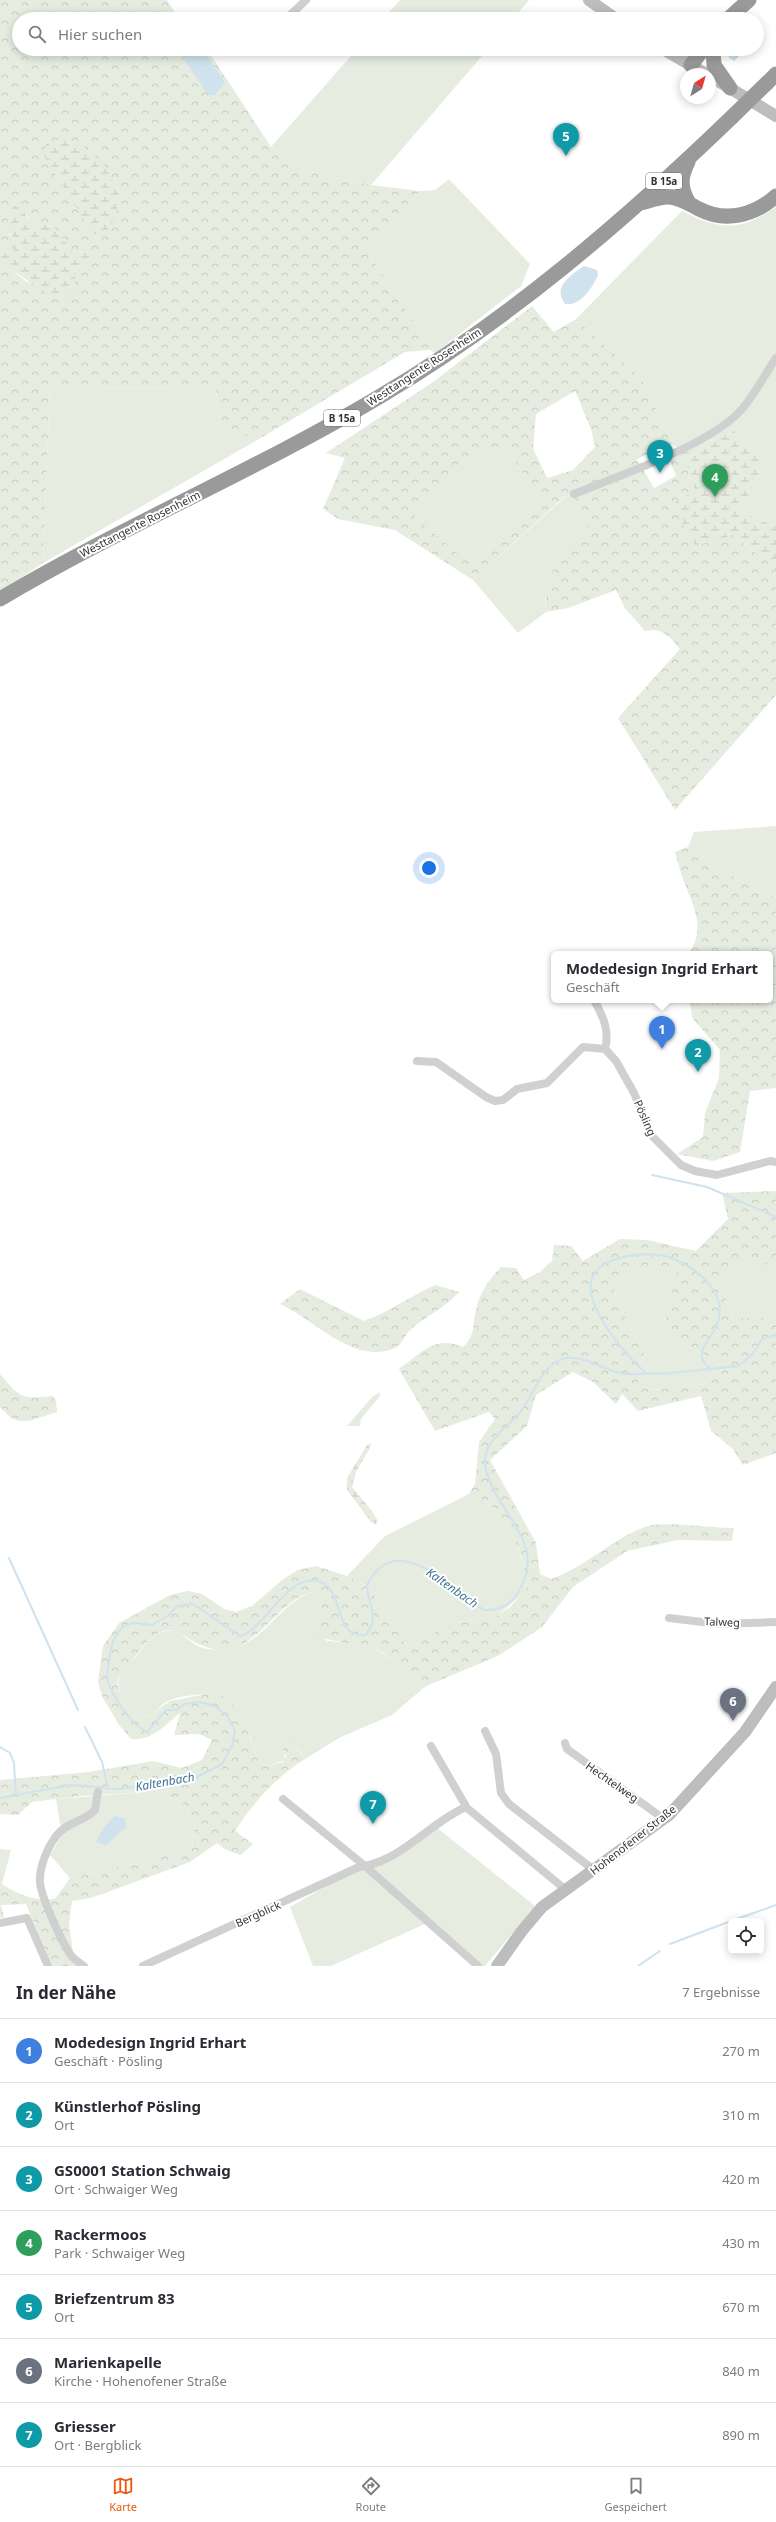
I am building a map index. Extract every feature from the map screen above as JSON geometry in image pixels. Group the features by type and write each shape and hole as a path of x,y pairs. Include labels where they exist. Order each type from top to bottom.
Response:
{"highway":[{"path":"736,12 749,0"},
{"path":"691,65 697,56"},
{"path":"713,56 714,65 730,88"},
{"name":"Westtangente Rosenheim","path":"0,599 111,538 303,440 386,393 476,334 596,242 690,158 771,79"},
{"path":"689,203 683,192 681,179 690,158"},
{"path":"638,204 667,197 689,203 708,213 733,216 753,212 776,196"}],"main road":[{"path":"588,0 606,12"},
{"path":"675,56 696,68"},
{"path":"716,80 776,116"},
{"name":"Hohenofener Straße","path":"497,1966 542,1907 595,1871 664,1819 694,1790 745,1732 776,1687"}],"street":[{"path":"293,12 306,0"},
{"path":"574,494 690,445 720,428 742,409 776,358"},
{"path":"417,1060 436,1062 486,1097 495,1101 503,1100 517,1089 547,1083 582,1047 605,1049 608,1037 603,1016 596,1003"},
{"name":"Pösling","path":"605,1049 616,1061 634,1093 652,1136 681,1165 695,1171 717,1175 773,1161"},
{"name":"Talweg","path":"669,1618 719,1624 776,1622"},
{"path":"485,1731 496,1754 501,1793 509,1804 595,1871"},
{"name":"Hechtelweg","path":"565,1742 567,1749 664,1819"},
{"path":"431,1746 466,1807 566,1890"},
{"path":"84,1966 71,1956 60,1937 40,1884 41,1869 47,1852 57,1835 70,1823 95,1810 98,1792"},
{"path":"283,1799 365,1866 478,1966"},
{"name":"Bergblick","path":"146,1965 359,1867 376,1864 428,1833 455,1811 466,1807"},
{"path":"0,1923 27,1918 48,1966"}],"green space":[{"path":"0,0 167,0 175,12 12,12 12,56 212,56 271,147 306,171 371,185 420,191 367,251 435,353 430,350 405,352 259,439 220,429 216,388 50,387 43,563 0,586 0,265 9,268 27,282 74,278 74,271 89,259 89,253 71,250 53,226 31,223 26,214 9,234 17,242 14,250 0,255"},
{"path":"400,0 529,0 519,12 389,12"},
{"path":"351,56 482,56 371,185 306,171 271,147"},
{"path":"58,140 72,141 80,144 106,169 112,180 118,203 116,214 111,225 103,235 96,235 88,226 44,156 46,144"},
{"path":"449,179 530,264 521,286 435,353 367,251 420,191 435,190"},
{"path":"14,206 20,207 31,223 53,226 71,250 89,253 89,259 74,271 76,288 60,299 52,296 8,268 0,265 0,255 14,250 16,242 8,229 9,215"},
{"path":"776,207 776,527 741,511 763,464 734,431 682,453 673,444 642,379 576,319 682,211 707,222 729,226 751,221"},
{"path":"532,306 554,332 576,319 642,379 673,444 637,459 654,488 676,476 670,461 682,453 695,490 733,535 771,564 776,573 776,695 675,810 618,718 680,649 665,634 651,630 645,631 625,608 616,590 568,608 546,612 547,589 555,565 566,549 590,534 582,512 572,495 564,497 473,580 395,530 338,519 323,509 345,458 326,453 433,382","holes":["575,391 591,429 595,447 573,470 547,478 533,448 536,414","504,444 541,502 478,559 458,554 412,514 461,463"]},
{"path":"50,387 216,388 220,429 259,439 43,563"},
{"path":"734,431 763,464 741,511 776,527 776,573 771,564 733,535 696,546 671,505 695,490 682,453"},
{"path":"504,444 541,502 478,559 458,554 411,514 461,463"},
{"path":"572,495 582,512 590,534 564,552 545,599 546,612 518,633 473,580 565,497"},
{"path":"43,563 0,592 0,586"},
{"path":"776,826 776,897 751,888 688,847 694,832"},
{"path":"688,847 751,888 776,897 776,1088 750,1091 740,1152 713,1161 677,1154 703,1137 705,1113 719,1078 720,1050 693,1019 690,1003 773,1003 773,951 690,951 694,945 697,935 696,917 675,852"},
{"path":"776,1191 776,1269 753,1257 718,1278 733,1318 762,1318 776,1322 776,1453 743,1465 732,1448 711,1431 701,1396 638,1411 622,1394 616,1404 593,1382 573,1372 536,1395 527,1426 490,1460 536,1543 540,1574 551,1579 575,1568 635,1531 648,1526 676,1524 734,1528 732,1541 678,1540 627,1551 573,1587 542,1627 498,1656 426,1686 411,1680 400,1665 377,1649 321,1638 317,1632 321,1602 317,1591 296,1599 286,1606 251,1639 241,1645 228,1649 206,1647 173,1630 167,1630 157,1634 152,1637 123,1670 118,1678 118,1687 122,1699 136,1715 147,1717 170,1701 206,1694 222,1695 230,1702 241,1718 259,1763 268,1766 283,1762 286,1756 280,1744 283,1739 290,1740 305,1759 284,1774 266,1791 249,1810 235,1831 253,1844 241,1855 226,1850 217,1843 190,1862 91,1898 72,1901 69,1923 73,1953 88,1966 52,1966 26,1904 1,1905 4,1917 0,1918 0,1883 14,1891 32,1898 55,1899 70,1878 155,1859 192,1847 195,1824 181,1801 149,1792 81,1796 32,1802 18,1815 0,1814 0,1780 89,1772 153,1761 182,1768 202,1760 212,1740 199,1734 174,1735 180,1713 157,1732 145,1738 131,1739 119,1725 102,1696 98,1682 103,1646 119,1623 170,1595 188,1591 202,1594 224,1609 236,1612 252,1606 282,1580 298,1570 316,1566 347,1576 369,1588 408,1648 450,1624 497,1616 510,1607 527,1589 522,1560 517,1546 511,1532 494,1508 483,1500 469,1494 475,1484 479,1442 495,1419 489,1412 435,1431 399,1369 422,1352 436,1344 453,1344 463,1347 472,1334 476,1310 483,1292 489,1281 501,1267 516,1268 524,1280 540,1272 552,1261 554,1245 571,1246 583,1261 620,1239 647,1240 696,1251 728,1219 722,1193","holes":["662,1266 677,1272 665,1323 676,1339 725,1367 704,1384 652,1390 637,1386 644,1354 613,1292 629,1273"]},
{"path":"753,1257 776,1269 776,1322 762,1318 733,1318 717,1278"},
{"path":"662,1266 678,1272 665,1323 676,1339 725,1367 704,1384 652,1390 637,1386 644,1354 613,1292 629,1273"},
{"path":"435,1285 459,1292 447,1303 411,1329 396,1347 378,1352 363,1350 348,1345 334,1338 280,1304 300,1289 364,1321"},
{"path":"0,1374 12,1388 22,1395 27,1397 52,1396 56,1400 57,1412 29,1421 19,1421 11,1418 0,1407"},
{"path":"380,1392 380,1396 361,1419 360,1426 347,1426 373,1396"},
{"path":"371,1443 370,1448 356,1472 352,1487 372,1511 378,1521 376,1524 371,1522 347,1490 347,1478 367,1445"},
{"path":"469,1494 483,1500 494,1508 511,1532 522,1561 527,1590 497,1616 450,1624 408,1648 369,1588 347,1576 385,1536"},
{"path":"318,1591 321,1602 317,1632 327,1641 354,1643 376,1649 400,1665 411,1680 426,1686 392,1715 339,1738 305,1759 298,1749 280,1744 284,1751 285,1760 268,1766 259,1763 250,1736 222,1695 195,1695 181,1697 168,1701 148,1716 144,1717 135,1714 124,1702 118,1684 120,1674 123,1668 134,1659 156,1635 170,1630 175,1631 196,1645 209,1649 220,1650 239,1646 250,1641 259,1634 296,1600 306,1594"},
{"path":"149,1792 181,1801 195,1824 192,1847 155,1859 70,1878 50,1855 62,1835 56,1799"},
{"path":"436,1827 535,1906 485,1966 474,1966 427,1923 331,1966 313,1966 290,1907 358,1868 376,1864"},
{"path":"0,1849 11,1850 2,1884 0,1883"}],"water":[{"path":"182,56 207,56 225,82 215,95 208,95"},
{"path":"728,56 739,56 734,61"},
{"path":"584,266 597,270 598,275 596,280 581,299 571,304 565,304 562,298 562,287 569,277"},
{"path":"115,1816 124,1818 126,1827 106,1845 96,1842 104,1827"}],"waterway":[{"path":"652,1175 707,1187 776,1217"},
{"name":"Kaltenbach","path":"645,1372 628,1355 608,1330 594,1302 591,1289 592,1278 597,1270 616,1259 640,1254 652,1254 672,1258 687,1266 697,1272 709,1284 717,1297 720,1309 719,1320 702,1351 702,1358 711,1370"},
{"name":"Kaltenbach","path":"0,1798 71,1785 120,1789 197,1777 222,1764 232,1746 235,1731 228,1717 215,1706 200,1702 184,1704 177,1710 166,1710 147,1732 140,1728 123,1710 111,1689 107,1680 107,1674 113,1641 120,1629 126,1625 133,1623 152,1625 169,1615 177,1606 193,1604 240,1636 258,1624 285,1594 295,1586 306,1581 317,1581 326,1585 332,1592 343,1621 348,1629 355,1634 366,1635 370,1628 373,1616 367,1585 379,1568 393,1561 408,1562 424,1568 484,1610 499,1608 507,1604 517,1594 525,1578 528,1564 527,1551 523,1539 493,1488 486,1473 486,1456 495,1437 520,1412 549,1367 559,1360 568,1358 578,1358 625,1374 661,1374 738,1366 752,1355 762,1339 776,1335"},
{"path":"9,1558 78,1710"},
{"path":"85,1727 102,1762 108,1789"},
{"path":"0,1747 10,1753 14,1763 16,1796"},
{"path":"739,1918 776,1905"},
{"path":"670,1944 728,1922"},
{"path":"638,1966 660,1951"}],"place":[{"name":"Briefzentrum 83","path":"566,156"},
{"name":"GS0001 Station Schwaig","path":"660,473"},
{"name":"Rackermoos","path":"715,497"},
{"name":"Modedesign Ingrid Erhart","path":"662,1049"},
{"name":"Künstlerhof Pösling","path":"698,1072"},
{"name":"Marienkapelle","path":"733,1721"},
{"name":"Griesser","path":"373,1824"}]}
